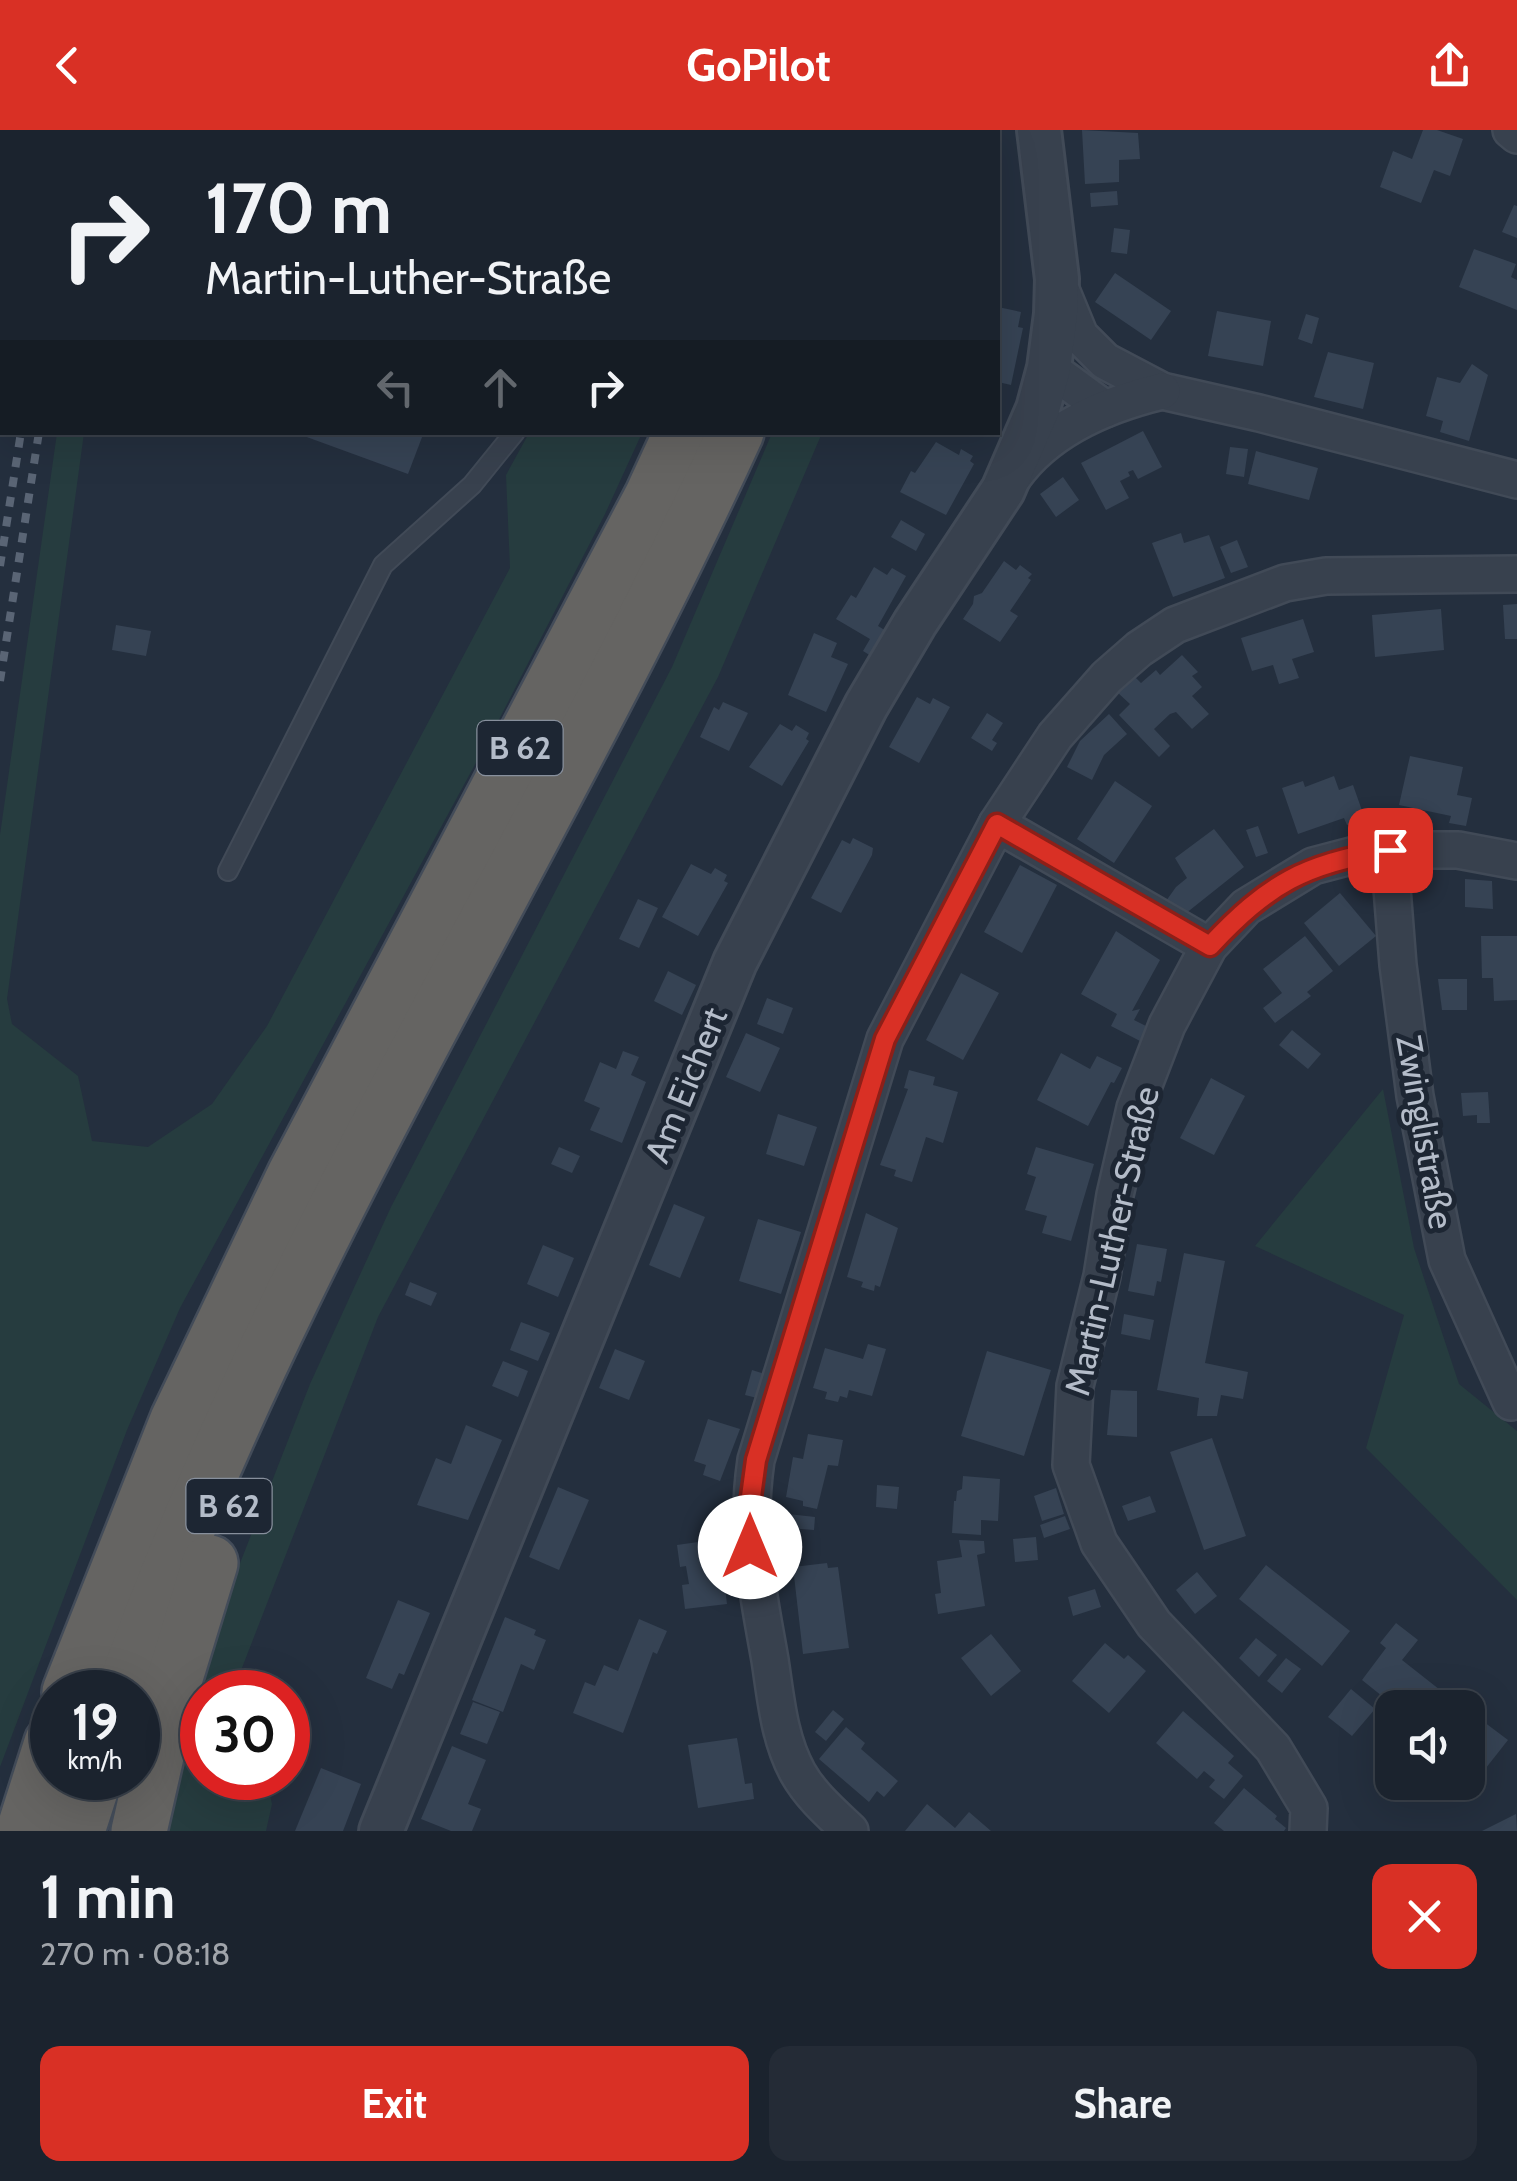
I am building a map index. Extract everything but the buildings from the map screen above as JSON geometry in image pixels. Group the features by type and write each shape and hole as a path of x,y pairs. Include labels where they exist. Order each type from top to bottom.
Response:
{"highway":[{"name":"B 62","path":"79,1670 178,1420 286,1192 681,435"},
{"name":"B 62","path":"133,1670 225,1442 346,1189 398,1084 652,610 735,435"},
{"name":"B 62","path":"140,1831 170,1694 203,1583 248,1450 346,1189"},
{"path":"24,1831 34,1800"},
{"path":"77,1831 87,1800"}],"street":[{"name":"Am Eichert","path":"381,1831 735,962 866,706 915,623 1003,490 1038,409 1050,368 1057,279 1038,130"},
{"path":"1511,130 1517,136"},
{"path":"1057,279 1080,336 1106,361 1162,391 1259,412 1517,480"},
{"path":"1050,368 1106,361"},
{"path":"1050,368 1105,409"},
{"path":"1003,490 1038,450 1105,409 1162,391"},
{"path":"850,1831 814,1796 800,1775 782,1731 750,1547 756,1460 885,1039 997,824 1055,736 1107,676 1175,626 1285,583 1326,576 1517,574"},
{"path":"997,824 1210,946"},
{"name":"Martin-Luther-Straße","path":"1308,1831 1309,1808 1273,1748 1154,1624 1099,1542 1070,1466 1075,1386 1102,1276 1115,1195 1136,1108 1167,1025 1210,946 1246,907 1299,874 1351,856 1390,850 1458,850 1517,861"},
{"name":"Zwinglistraße","path":"1390,850 1398,965 1415,1096 1447,1260 1511,1402"}],"lane":[{"path":"228,870 383,565 472,485 513,435"}],"green space":[{"path":"57,435 84,435 7,999 12,1024 78,1076 92,1141 148,1147 212,1104 267,1026 510,568 506,475 528,435 641,435 605,514 491,735 180,1308 127,1430 37,1670 30,1670 30,1687 0,1767 0,835"},
{"path":"771,435 821,435 718,677 378,1317 241,1670 200,1670 310,1384 391,1207 672,667"},
{"path":"1383,1089 1414,1248 1459,1384 1517,1431 1517,1600 1366,1448 1404,1315 1255,1246"},
{"path":"180,1755 180,1800 271,1800 266,1831 162,1831"}],"railway":[{"path":"0,566 21,435"},
{"path":"0,681 39,435"}],"route":[{"path":"750,1547 756,1460 885,1039 997,824 1210,946 1246,907 1313,866 1390,850"}]}
